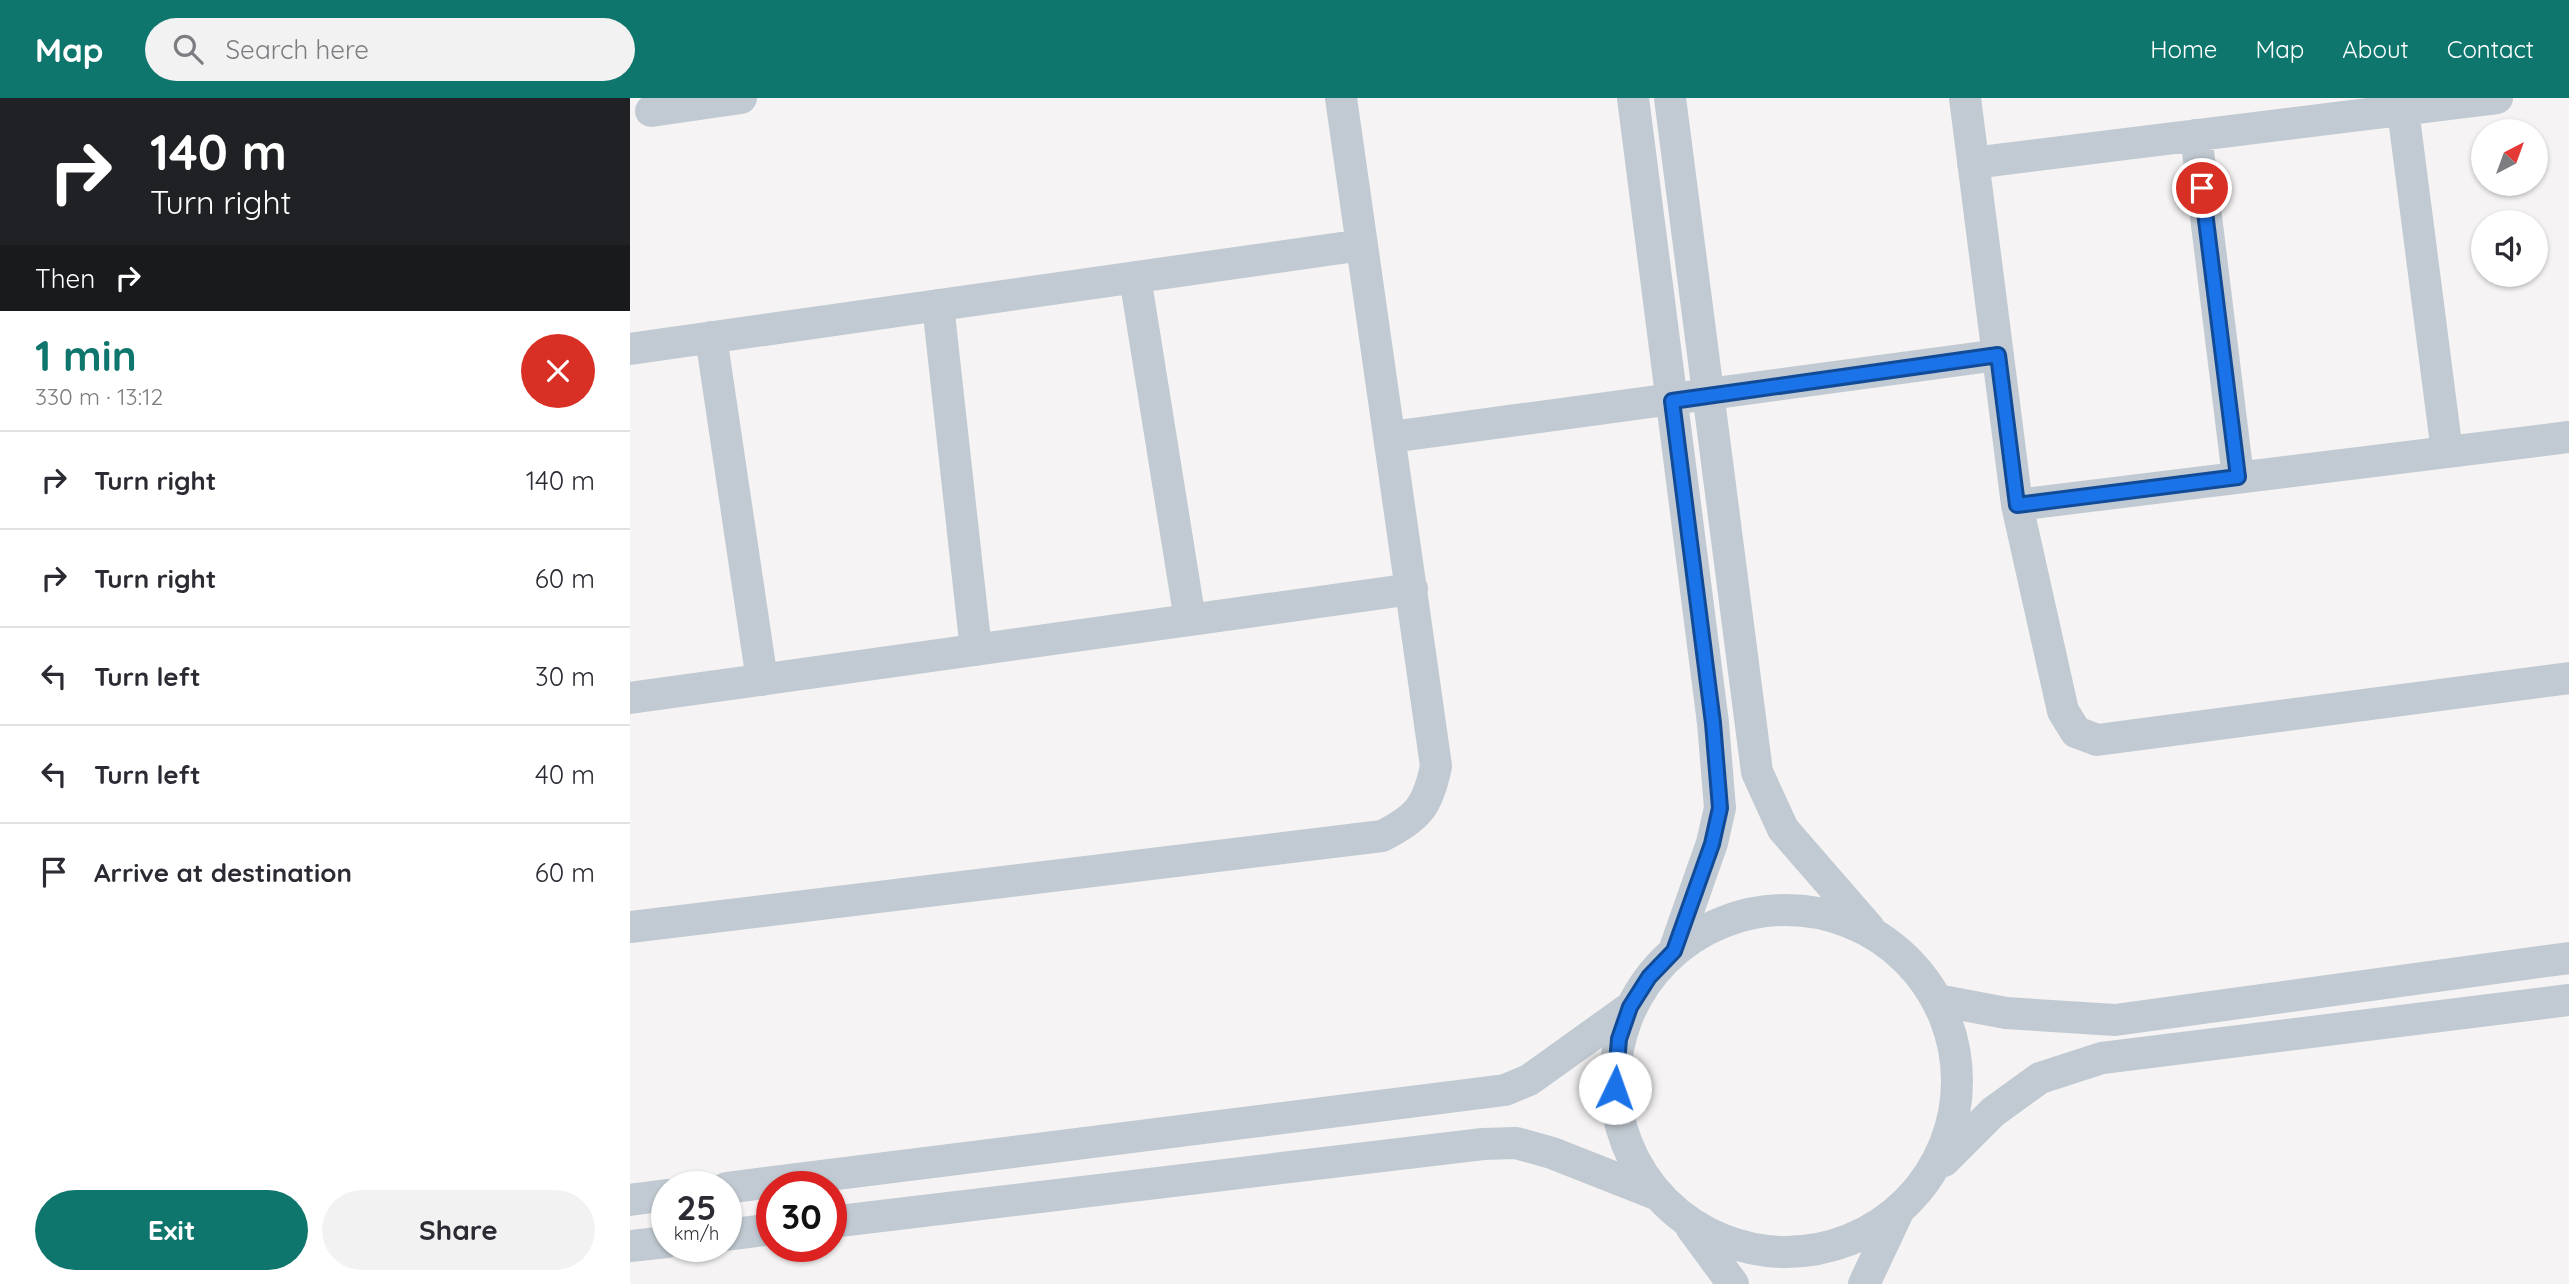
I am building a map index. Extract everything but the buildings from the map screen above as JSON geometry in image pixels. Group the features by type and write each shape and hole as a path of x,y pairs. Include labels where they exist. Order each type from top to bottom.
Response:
{"street":[{"path":"652,111 741,98"},
{"path":"630,927 1382,836 1411,821 1430,796 1436,766 1341,98"},
{"path":"1633,98 1713,723 1720,808 1712,844 1674,951"},
{"path":"1670,98 1757,772 1783,830 1822,878 1876,936"},
{"path":"1965,98 2017,505 2063,711 2076,732 2097,740 2569,678"},
{"path":"1973,163 2497,98"},
{"path":"2403,110 2447,452"},
{"path":"2196,135 2238,477"},
{"path":"630,349 1362,245"},
{"path":"1135,277 1190,620"},
{"path":"938,305 976,650"},
{"path":"711,337 762,680"},
{"path":"1391,437 1998,355"},
{"path":"2017,505 2569,437"},
{"path":"630,698 1412,589"},
{"path":"1734,1284 1691,1227 1656,1194 1637,1167 1624,1136 1616,1104 1614,1072 1619,1039 1630,1007 1649,977 1674,951 1704,930 1726,921 1773,910 1809,911 1844,920 1876,936 1900,953 1937,1000 1951,1033 1957,1081 1956,1104 1949,1139 1933,1171"},
{"path":"1937,1000 2006,1013 2115,1020 2569,958"},
{"path":"1864,1284 1897,1214 1933,1171 1993,1112 2040,1078 2102,1058 2569,1000"},
{"path":"742,1186 1505,1090 1529,1080 1630,1007"},
{"path":"847,1220 1483,1144 1516,1143 1552,1153 1656,1194"},
{"path":"630,1200 651,1197"},
{"path":"1691,1227 1752,1250 1804,1252 1853,1240 1897,1214"},
{"path":"630,1246 651,1244"}],"route":[{"path":"1615,1088 1614,1072 1619,1039 1630,1007 1649,977 1674,951 1700,870 1712,844 1720,808 1713,723 1672,401 1998,355 2017,505 2238,477 2202,188"}]}
